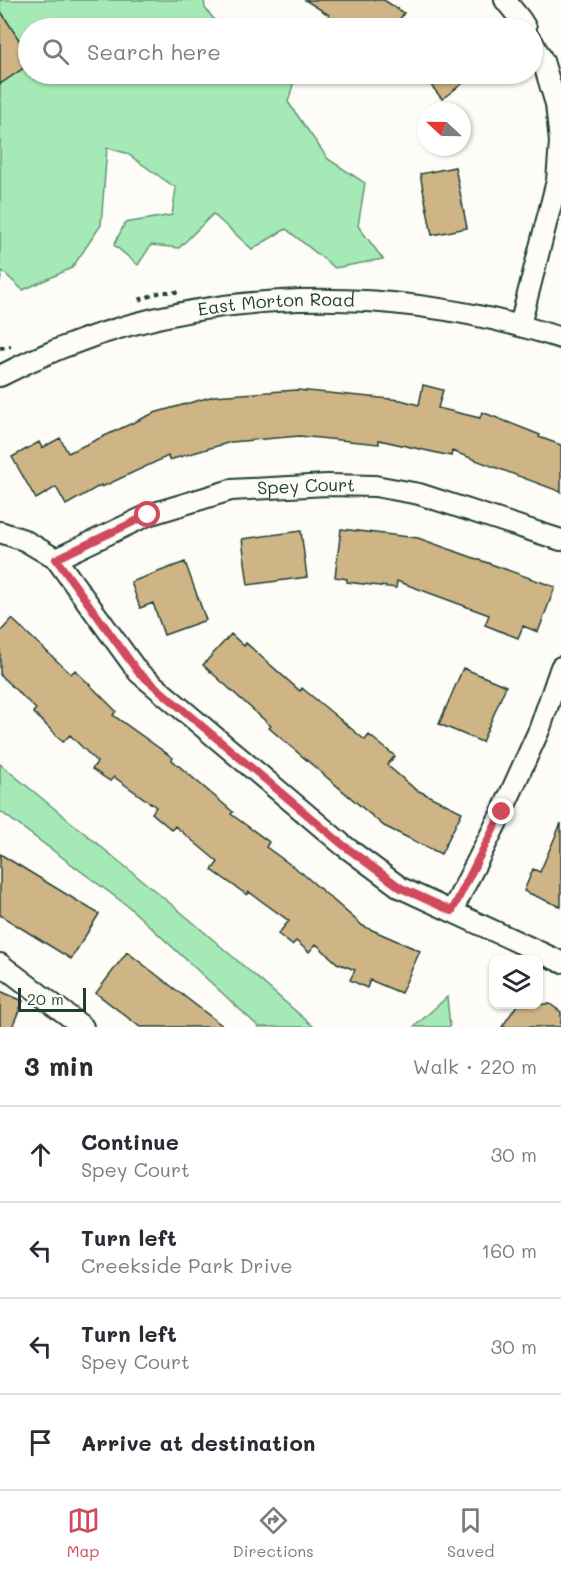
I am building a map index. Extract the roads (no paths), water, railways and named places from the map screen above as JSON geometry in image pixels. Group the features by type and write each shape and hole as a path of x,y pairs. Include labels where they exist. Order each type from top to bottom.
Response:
{"street":[{"path":"504,0 520,18"},
{"path":"520,325 557,181 560,142 556,104 543,61"},
{"name":"East Morton Road","path":"0,376 70,345 143,322 205,309 268,301 332,299 395,302 459,311 520,325 561,338"},
{"name":"Spey Court","path":"56,559 148,515 231,490 327,485 375,486 419,495 561,540"},
{"path":"0,532 24,540 56,559 138,672 343,845 401,888 561,962"},
{"path":"452,911 502,812 535,738 561,667"},
{"path":"0,964 70,1023"}]}
